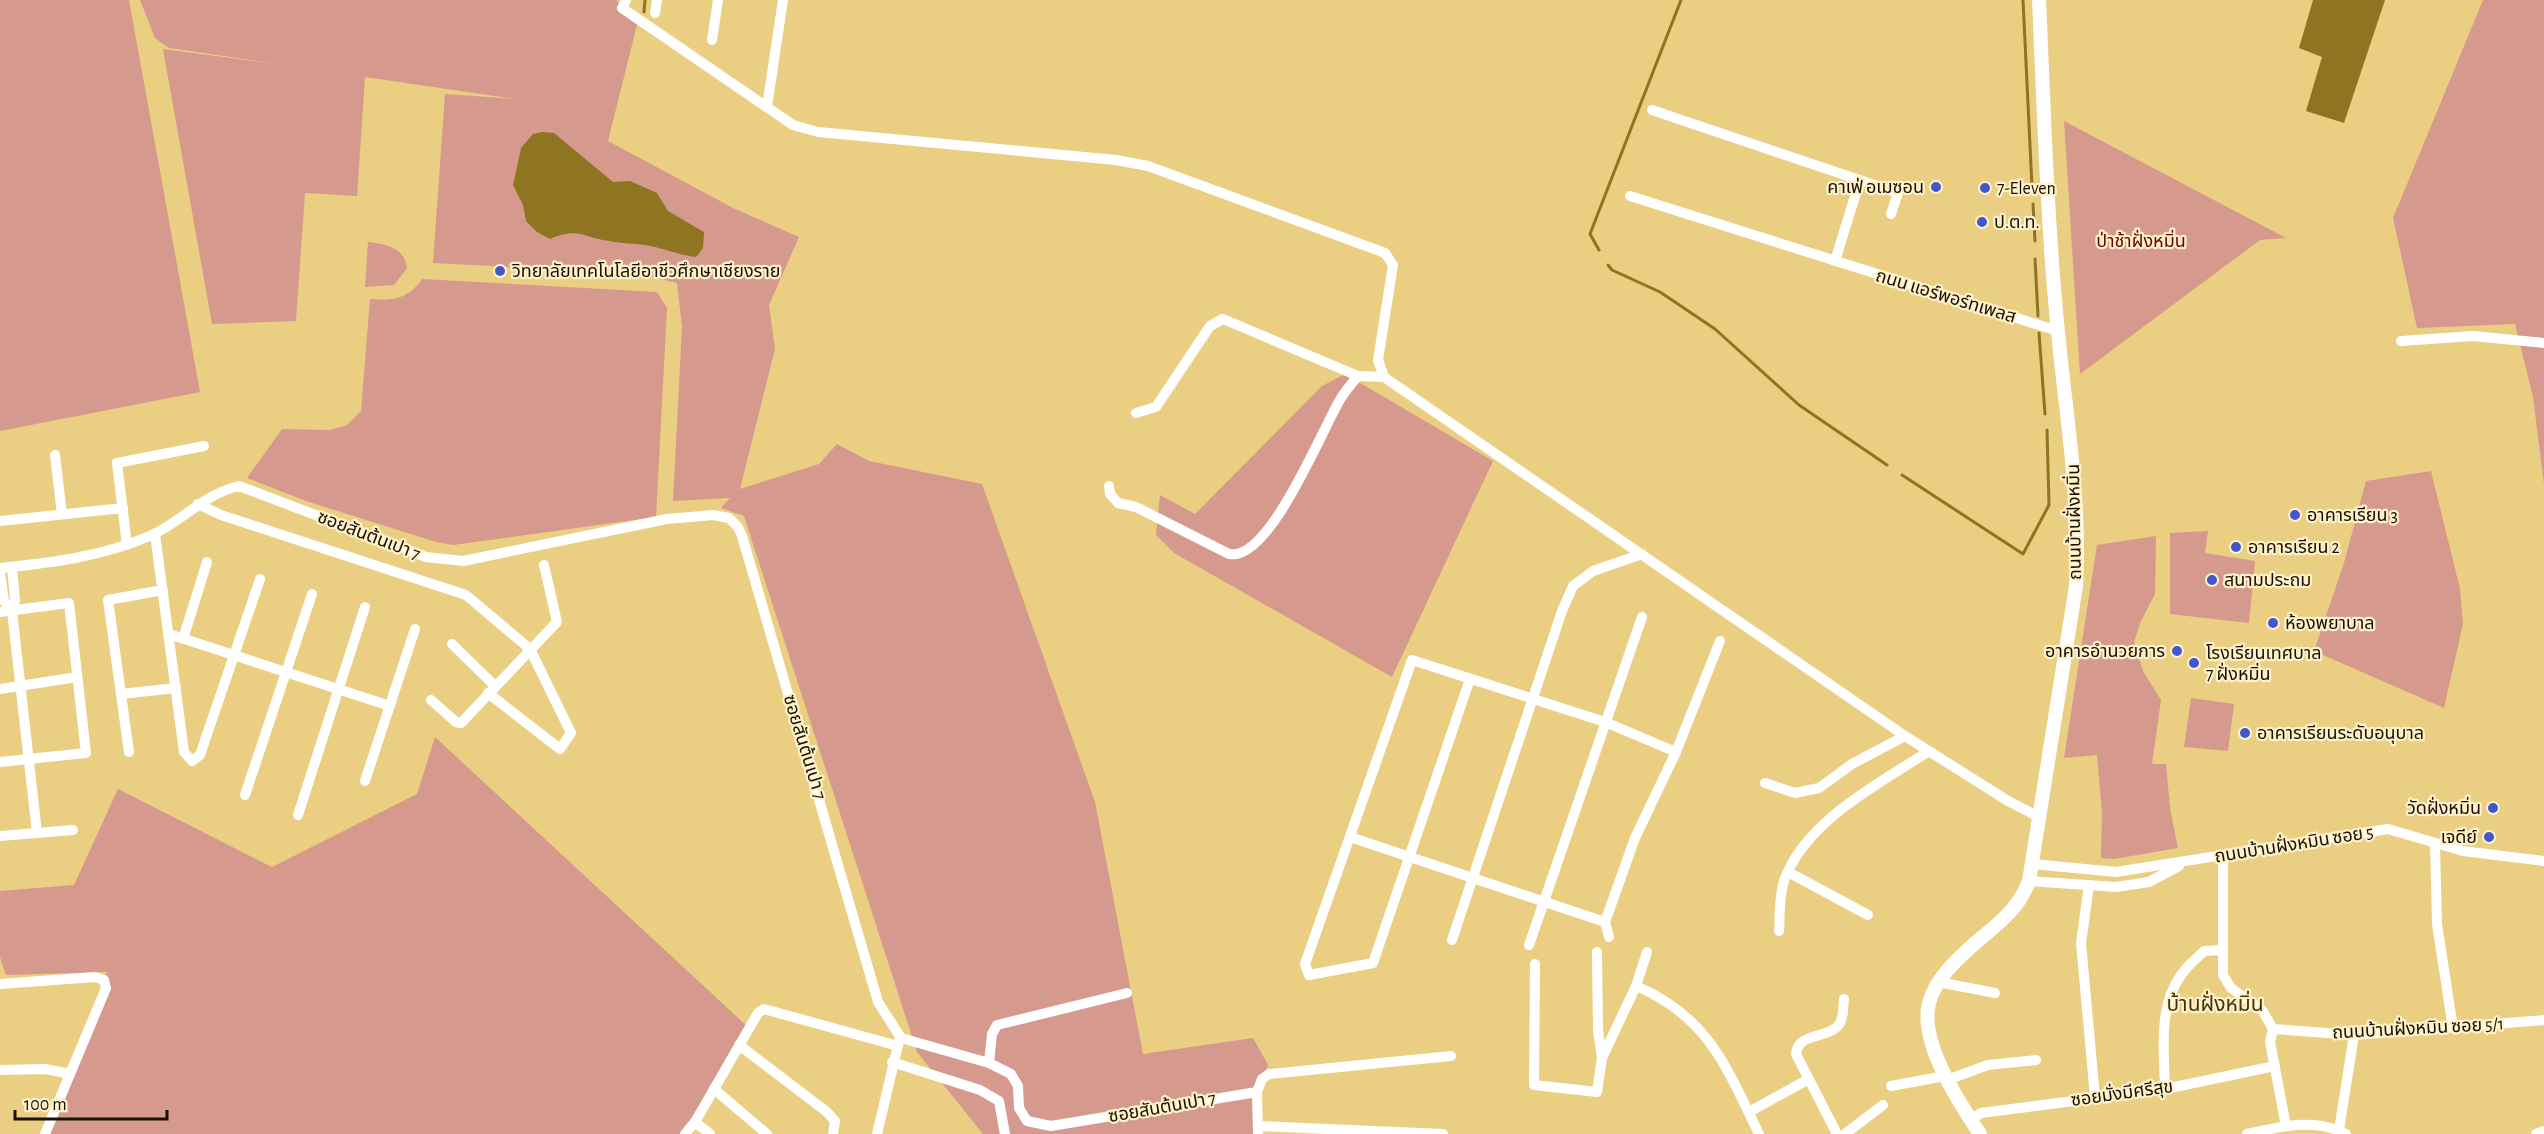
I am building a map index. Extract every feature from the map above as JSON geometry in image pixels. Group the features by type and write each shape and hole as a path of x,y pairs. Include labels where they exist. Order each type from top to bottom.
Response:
{"street":[{"path":"626,0 622,8 793,125 818,132 1116,160 1148,166 1385,254 1393,265 1378,360 1384,377"},
{"path":"655,13 657,0"},
{"path":"712,40 718,0"},
{"path":"767,107 783,0"},
{"name":"ถนนบ้านฝั่งหมิ่น","path":"1980,1134 1946,1078 1927,1023 1929,1003 1938,982 1959,958 2011,912 2023,898 2029,881 2076,586 2078,546 2075,483 2058,331 2047,189 2039,0"},
{"path":"1652,111 1898,193 1891,214"},
{"path":"1835,261 1860,180"},
{"name":"ถนน แอร์พอร์ทเพลส","path":"1630,196 2058,331"},
{"path":"1136,413 1156,407 1204,339 1210,326 1223,319 1358,376 1384,377 1905,736 2008,801 2039,817"},
{"path":"2401,341 2473,336 2544,343"},
{"path":"1109,486 1110,494 1118,503 1136,507 1229,554 1236,555 1246,551 1284,506 1341,399 1358,376"},
{"path":"127,545 117,463 204,446"},
{"path":"55,455 62,514"},
{"name":"ซอยสันต้นเปา 7","path":"198,504 219,491 240,486 426,558 464,561 667,519 713,514 729,518 738,527 742,536 878,1002 899,1042 989,1063 1011,1074 1018,1086 1019,1108 1028,1121 1051,1126 1257,1092"},
{"path":"0,568 86,556 127,545 155,534 198,504 221,514 465,595 530,649 571,733 560,749 491,690 452,644"},
{"path":"0,509 1,521 123,508"},
{"path":"155,534 184,752 188,759 195,761 200,755 260,579"},
{"path":"1452,940 1562,611 1573,586 1593,571 1642,554"},
{"path":"183,639 207,562"},
{"path":"431,700 456,722 461,723 557,622 544,565"},
{"path":"6,611 15,600 12,567"},
{"path":"0,573 20,686 37,833"},
{"path":"129,752 108,600 163,590"},
{"path":"245,795 312,594"},
{"path":"0,762 86,753 69,603 6,611"},
{"path":"298,815 365,607"},
{"path":"1528,945 1642,617"},
{"path":"365,781 415,629"},
{"path":"169,634 390,706"},
{"path":"1609,937 1605,922 1635,838 1676,752 1720,641"},
{"path":"1470,679 1373,963 1309,975 1305,964 1412,660 1605,723 1676,752"},
{"path":"0,689 77,677"},
{"path":"121,694 176,688"},
{"path":"1765,783 1795,793 1819,788 1852,764 1905,736"},
{"path":"1779,931 1782,890 1788,872 1798,854 1825,822 1929,751"},
{"name":"ถนนบ้านฝั่งหมิน ซอย 5","path":"2032,864 2116,872 2185,863 2388,829 2463,851 2544,861"},
{"path":"0,836 73,830"},
{"path":"1350,837 1605,922"},
{"path":"2435,843 2437,924 2452,1028"},
{"path":"2223,855 2222,950 2226,983 2262,1010 2273,1029 2270,1042 2286,1126"},
{"name":"ถนนบ้านฝั่งหมิน ซอย 5","path":"2029,881 2116,887 2149,882 2185,863"},
{"path":"1788,872 1868,915"},
{"path":"2089,885 2081,943 2095,1097"},
{"path":"2165,1089 2163,1040 2168,999 2181,975 2204,951 2222,950"},
{"path":"1597,952 1598,1031 1602,1059"},
{"path":"1535,964 1534,1085 1597,1092 1602,1059 1636,986 1647,952"},
{"path":"0,984 95,977 104,980 106,988 45,1134"},
{"path":"1938,982 1995,993"},
{"path":"1636,986 1662,997 1692,1019 1724,1062 1759,1134"},
{"path":"989,1063 992,1034 997,1025 1126,993"},
{"path":"1837,1134 1807,1080 1798,1060 1797,1049 1804,1040 1835,1030 1842,1018 1844,999"},
{"path":"685,1134 695,1122 758,1013 768,1008 899,1042 892,1062 877,1134"},
{"name":"ถนนบ้านฝั่งหมิน ซอย 5/1","path":"2273,1029 2354,1035 2544,1020"},
{"path":"2247,1134 2286,1126 2313,1124 2330,1126 2342,1132 2354,1035"},
{"path":"739,1045 827,1112 835,1121 833,1134"},
{"path":"1443,1134 1258,1130 1257,1092 1262,1079 1269,1074 1450,1056"},
{"path":"1891,1086 1946,1078 1988,1065 2036,1060"},
{"path":"892,1062 980,1090 999,1101 1005,1134"},
{"name":"ซอยมั่งมีศรีสุข","path":"1970,1120 1981,1113 2165,1089 2275,1066"},
{"path":"0,1070 45,1069 70,1074"},
{"path":"1749,1113 1807,1080"},
{"path":"714,1089 767,1134"},
{"path":"1845,1134 1883,1105"},
{"path":"695,1122 710,1134"},
{"path":"2536,1134 2544,1131"}],"green space":[{"path":"0,0 129,0 200,392 0,431"},
{"path":"140,0 616,0 638,21 608,141 733,208 799,237 769,305 775,349 740,489 819,464 837,444 869,461 982,484 1095,802 1143,1054 1253,1038 1268,1065 1257,1092 1255,1134 983,1134 917,1052 744,516 721,508 730,498 673,501 682,327 677,283 641,274 433,263 445,94 516,99 365,77 357,196 305,193 296,321 212,324 163,49 285,65 169,48 155,38"},
{"path":"2483,0 2544,0 2544,484 2533,397 2515,324 2417,328 2393,218"},
{"name":"ป่าช้าฝั่งหมิ่น","path":"2064,121 2286,238 2260,240 2080,374"},
{"path":"368,242 393,248 402,255 407,268 394,285 365,287"},
{"path":"422,279 657,292 667,308 656,517 453,545 436,542 306,501 247,478 282,429 330,430 347,425 361,411 370,299 386,300 405,295"},
{"path":"1345,374 1493,461 1392,677 1174,553 1156,535 1160,495 1195,514 1322,386"},
{"path":"2431,471 2460,589 2463,624 2444,708 2314,651 2344,563 2366,481"},
{"name":"สนามประถม","path":"2208,531 2205,553 2255,561 2249,623 2170,614 2170,533"},
{"path":"2156,536 2155,594 2141,621 2134,642 2143,671 2161,700 2152,764 2166,764 2170,808 2178,848 2114,859 2101,858 2102,813 2097,755 2064,758 2097,545"},
{"path":"2191,698 2234,704 2228,751 2184,747"},
{"path":"435,737 749,1028 685,1134 44,1134 70,1074 107,972 6,975 0,957 0,891 74,885 118,789 272,867 417,794"}],"shaded area":[{"path":"2313,0 2385,0 2344,123 2306,111 2322,57 2299,48"},
{"path":"554,133 613,182 630,181 657,193 668,211 704,232 703,248 696,257 574,233 550,239 537,232 526,221 523,205 513,185 521,148 533,134"}],"waterway":[{"path":"644,12 645,0"},
{"path":"1599,250 1590,234 1681,0"},
{"path":"2023,0 2032,187"},
{"path":"2033,204 2035,241"},
{"path":"2035,259 2038,316"},
{"path":"1608,265 1612,270 1660,292 1715,329 1799,405 1887,465"},
{"path":"2039,333 2045,414"},
{"path":"1902,475 2023,554 2049,505 2047,430"}],"place":[{"name":"คาเฟ่ อเมซอน","path":"1936,187"},
{"name":"7-Eleven","path":"1985,188"},
{"name":"ป.ต.ท.","path":"1982,222"},
{"name":"วิทยาลัยเทคโนโลยีอาชีวศึกษาเชียงราย","path":"500,271"},
{"name":"อาคารเรียน 3","path":"2295,515"},
{"name":"อาคารเรียน 2","path":"2236,547"},
{"name":"สนามประถม","path":"2212,580"},
{"name":"ห้องพยาบาล","path":"2273,623"},
{"name":"อาคารอำนวยการ","path":"2177,651"},
{"name":"โรงเรียนเทศบาล 7 ฝั่งหมิ่น","path":"2194,663"},
{"name":"อาคารเรียนระดับอนุบาล","path":"2245,733"},
{"name":"วัดฝั่งหมิ่น","path":"2493,808"},
{"name":"เจดีย์","path":"2489,837"}],"district":[{"name":"บ้านฝั่งหมิ่น","path":"2215,1004"}]}
